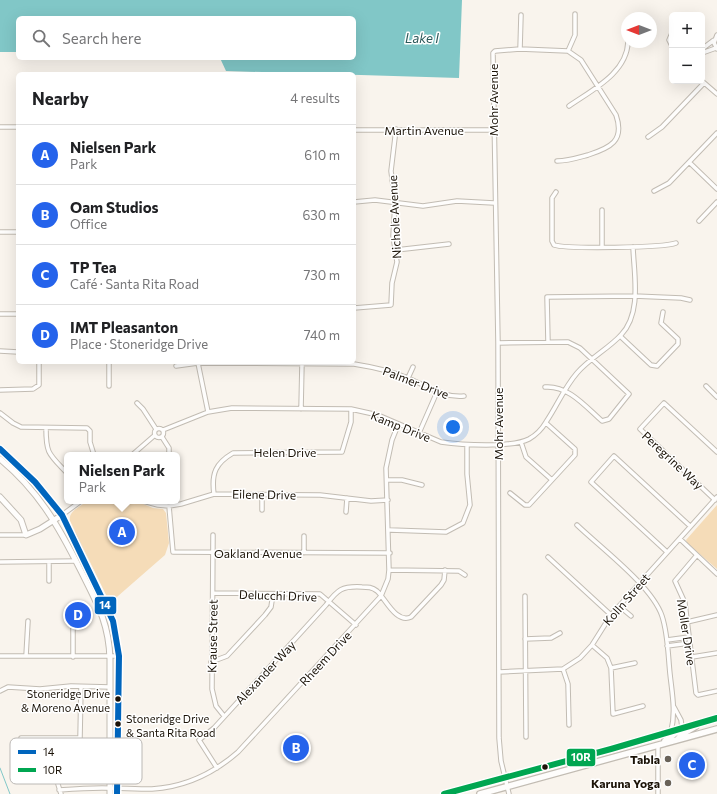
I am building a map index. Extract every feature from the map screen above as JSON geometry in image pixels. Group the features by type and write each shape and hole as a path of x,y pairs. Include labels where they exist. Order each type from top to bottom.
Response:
{"main road":[{"path":"0,449 35,482 62,515 114,621 119,656 118,738"},
{"path":"0,459 22,478 54,519 104,616 109,637 110,656 110,738"},
{"path":"0,497 20,520 26,535 40,529 62,515"},
{"path":"444,794 611,749 717,718"},
{"path":"677,740 682,734 702,722"},
{"path":"660,745 682,728"},
{"path":"480,794 717,729"},
{"path":"611,749 614,757"},
{"path":"110,784 110,794"},
{"path":"117,784 117,794"}],"street":[{"path":"568,51 575,35 575,14"},
{"path":"521,15 520,49 568,51 581,60 616,115 619,124 619,132 615,141 609,147 569,161 557,161"},
{"path":"703,48 714,40 717,35"},
{"path":"705,52 716,48 714,40"},
{"path":"569,106 611,76 626,56 627,48"},
{"name":"Mohr Avenue","path":"509,794 500,754 499,738 498,343 494,203 493,53 498,49 520,49"},
{"path":"648,137 662,127 701,84"},
{"path":"705,84 717,94"},
{"path":"0,127 16,127"},
{"name":"Nichole Avenue","path":"356,308 391,305 396,250 392,232 395,202 391,165 396,129"},
{"name":"Martin Avenue","path":"356,130 494,130"},
{"path":"654,191 669,183 690,163 717,132"},
{"path":"690,163 717,189"},
{"path":"556,192 552,198 552,241 554,245 633,247 668,246 676,244"},
{"path":"356,202 375,200 423,206 457,201 494,203"},
{"path":"699,221 717,202"},
{"path":"602,210 602,246"},
{"path":"0,232 16,232"},
{"path":"396,250 449,244"},
{"name":"Kamp Drive","path":"163,430 208,412 232,408 351,409 378,415 398,425 441,442 467,445 521,442 537,434 546,423 564,391 577,374 591,359 620,336 628,326 634,311 633,247"},
{"path":"548,342 547,297 634,296 681,298 690,300"},
{"path":"620,336 651,365 657,366 678,344 678,339 661,323 663,312"},
{"path":"0,314 16,314"},
{"path":"498,343 568,342 580,348 629,394 609,419 602,421 570,393 555,386 545,387"},
{"path":"0,351 16,352"},
{"path":"0,390 37,388 39,385 39,364"},
{"path":"109,364 110,386"},
{"name":"Palmer Drive","path":"176,366 191,364"},
{"path":"198,364 208,412"},
{"path":"301,409 302,364"},
{"name":"Palmer Drive","path":"354,364 374,367 408,378 437,392 455,397 464,396"},
{"path":"408,378 413,367"},
{"path":"706,386 717,397"},
{"path":"419,433 437,392"},
{"path":"135,452 155,435 156,429 143,409 137,403"},
{"name":"Peregrine Way","path":"716,499 640,429 664,403 717,452"},
{"name":"Helen Drive","path":"214,494 213,480 216,469 221,460 233,453 342,452 351,422 351,409"},
{"path":"0,413 21,427 87,428 90,431 93,452"},
{"path":"510,493 525,505 529,505 576,452 546,423"},
{"name":"Rheem Drive","path":"60,792 110,788 152,789 172,786 192,780 216,768 238,752 356,625 381,596 388,579 390,530 387,480 388,456 398,425"},
{"path":"46,428 46,446 48,453 64,470"},
{"path":"156,429 160,428 163,430 164,434 162,437"},
{"path":"155,435 162,437 169,448 169,452"},
{"path":"521,442 526,457 552,480"},
{"path":"390,530 446,532 463,523 470,505 467,474 467,445"},
{"path":"667,552 591,482 614,456 690,526"},
{"path":"387,480 402,480 422,485"},
{"name":"Eilene Drive","path":"159,504 169,506 181,504 214,494 320,495 388,500"},
{"path":"262,494 262,510"},
{"path":"346,512 347,498"},
{"name":"Kolln Street","path":"499,672 525,672 563,669 580,658 592,645 610,615 716,499"},
{"path":"62,515 77,504"},
{"name":"Oakland Avenue","path":"169,506 173,552 390,553"},
{"path":"577,526 639,584 657,604 663,617 674,706 671,731"},
{"path":"0,535 26,535"},
{"name":"Krause Street","path":"213,535 211,662 213,698 216,706 224,716"},
{"path":"304,536 304,553"},
{"path":"680,539 717,574"},
{"name":"Moller Drive","path":"697,555 675,581 685,603 696,693 698,695 717,691"},
{"path":"548,557 610,615"},
{"path":"0,562 76,561"},
{"path":"49,562 50,581"},
{"path":"389,570 445,570 459,571 465,575"},
{"path":"381,596 384,602 402,618 407,619 411,617 441,585 445,570"},
{"name":"Alexander Way","path":"216,768 199,740 224,716 337,592 346,587 372,588 381,596"},
{"name":"Delucchi Drive","path":"213,593 320,594 356,625"},
{"path":"211,662 226,656 265,615 271,607 273,594"},
{"path":"525,596 526,737"},
{"path":"619,606 631,616"},
{"path":"688,622 717,616"},
{"path":"26,656 28,621"},
{"path":"73,626 73,657"},
{"path":"525,639 551,638 560,633"},
{"path":"667,640 689,637"},
{"path":"667,646 690,643"},
{"path":"592,645 607,658 612,668 613,714 643,706"},
{"path":"692,658 717,653"},
{"path":"0,656 119,656"},
{"path":"612,668 635,663"},
{"path":"563,669 569,687 569,725"},
{"path":"0,691 8,686 40,689 71,686 110,687"},
{"path":"80,738 81,687"},
{"path":"674,706 681,720 682,728"},
{"path":"658,794 660,745"}],"shaded area":[{"path":"83,504 143,504 153,508 163,509 166,513 169,543 165,555 110,603 70,521 71,514"},
{"path":"717,505 717,569 687,543 686,540"}],"water":[{"name":"Lake I","path":"0,0 462,0 459,78 356,75 356,72 226,71 221,60 356,60 356,16 16,16 16,52 0,52"}],"waterway":[{"path":"0,768 10,794"}],"transit line":[{"name":"14","path":"0,449 35,482 62,515 113,621 119,656 118,738"},
{"name":"10R","path":"444,794 611,749 717,718"},
{"name":"14","path":"117,784 117,794"}],"place":[{"name":"Nielsen Park","path":"122,532"},
{"name":"IMT Pleasanton","path":"78,615"},
{"name":"Stoneridge Drive & Moreno Avenue","path":"118,699"},
{"name":"Stoneridge Drive & Santa Rita Road","path":"118,724"},
{"name":"Oam Studios","path":"296,748"},
{"name":"Tabla","path":"668,759"},
{"name":"TP Tea","path":"692,765"},
{"name":"Karuna Yoga","path":"668,783"}]}
